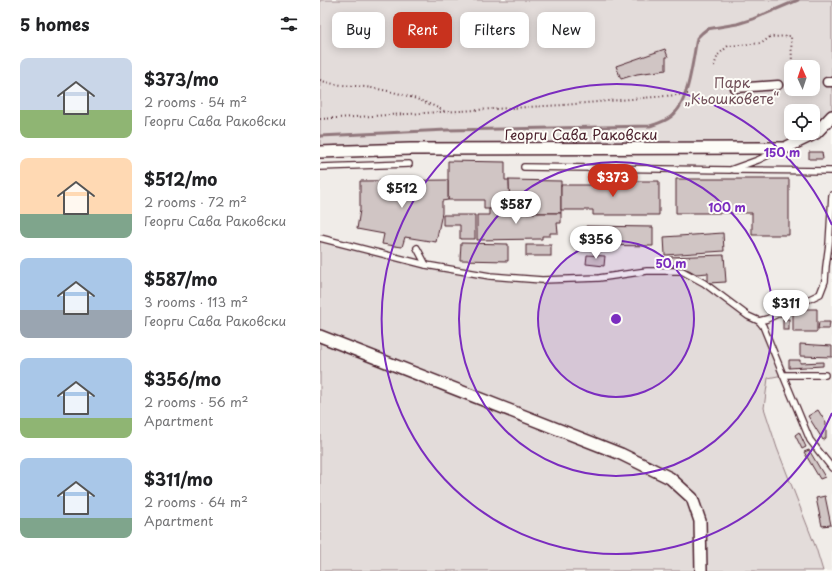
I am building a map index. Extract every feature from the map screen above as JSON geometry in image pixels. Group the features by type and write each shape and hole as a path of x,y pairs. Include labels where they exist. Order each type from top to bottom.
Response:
{"street":[{"path":"735,88 778,85"},
{"name":"Георги Сава Раковски","path":"320,152 410,149 785,148 816,133 832,116"},
{"path":"320,336 621,454 670,478 692,498 700,521 701,571"}],"lane":[{"path":"730,170 785,148"},
{"path":"320,167 409,164"},
{"path":"524,167 832,171"},
{"path":"759,321 767,319 820,294 825,281 832,195"},
{"path":"320,238 426,265 490,276 542,280 599,278 648,271 682,271 704,283 748,316 759,321 763,326 810,440 832,468"},
{"path":"417,248 426,265"},
{"path":"783,375 825,375"}],"path":[{"path":"714,66 718,55 728,46 762,44 770,37 791,36 792,60"},
{"path":"320,80 331,85 365,87 403,94 426,102 446,112"},
{"path":"320,119 563,105 688,94"}],"shaded area":[{"path":"832,116 832,571 823,571 816,548 777,448 764,408 768,378 782,375 542,280 426,265 320,238 320,152 785,148 797,140 820,140 820,124"}],"green space":[{"name":"Парк „Кьошковете“","path":"320,0 832,0 832,116 820,129 820,104 784,104 784,140 802,140 785,148 410,149 320,152"},
{"path":"320,238 426,265 542,280 647,271 682,271 759,321 783,375 768,378 764,408 777,448 816,548 823,571 320,571"}],"building":[{"path":"665,49 668,57 666,57 666,70 637,74 621,79 616,66"},
{"path":"809,152 822,152 823,159 809,159"},
{"path":"448,161 505,162 505,180 509,180 510,209 484,209 484,200 448,200"},
{"path":"676,179 789,179 789,235 752,235 752,213 676,213"},
{"path":"448,180 448,200 442,201 442,213 436,242 405,237 402,247 382,244 384,234 357,229 360,210 360,181"},
{"path":"509,180 561,181 561,213 520,213 520,209 510,209"},
{"path":"601,181 659,181 659,215 593,215 593,210 561,210 561,185 601,185"},
{"path":"489,209 520,209 520,213 561,213 561,223 557,223 558,233 550,233 550,236 542,236 542,239 477,240 477,215 489,215"},
{"path":"443,215 475,215 475,239 460,239 460,225 443,225"},
{"path":"586,226 653,227 653,246 586,245"},
{"path":"723,233 724,251 665,255 664,237"},
{"path":"461,243 508,244 508,261 460,260"},
{"path":"526,245 551,245 551,256 526,256"},
{"path":"587,255 605,256 604,266 586,264"},
{"path":"724,255 726,282 708,283 708,273 696,274 689,270 667,265 667,257"},
{"path":"803,309 817,309 817,332 793,332 793,314"},
{"path":"783,319 789,319 789,330 783,330"},
{"path":"819,322 830,322 829,329 818,329"},
{"path":"800,344 832,346 832,357 800,356"},
{"path":"789,360 800,360 800,363 823,362 823,366 789,368"},
{"path":"818,410 826,423 826,438 823,440 808,416"},
{"path":"799,432 806,447 802,449 795,435"},
{"path":"809,450 825,477 820,479 804,452"},
{"path":"825,496 831,525 822,526 816,498"}],"waterway":[{"path":"320,136 447,130 650,126 670,118 680,107 690,78 697,38 702,33 707,29 737,24 753,19 798,0"}]}
